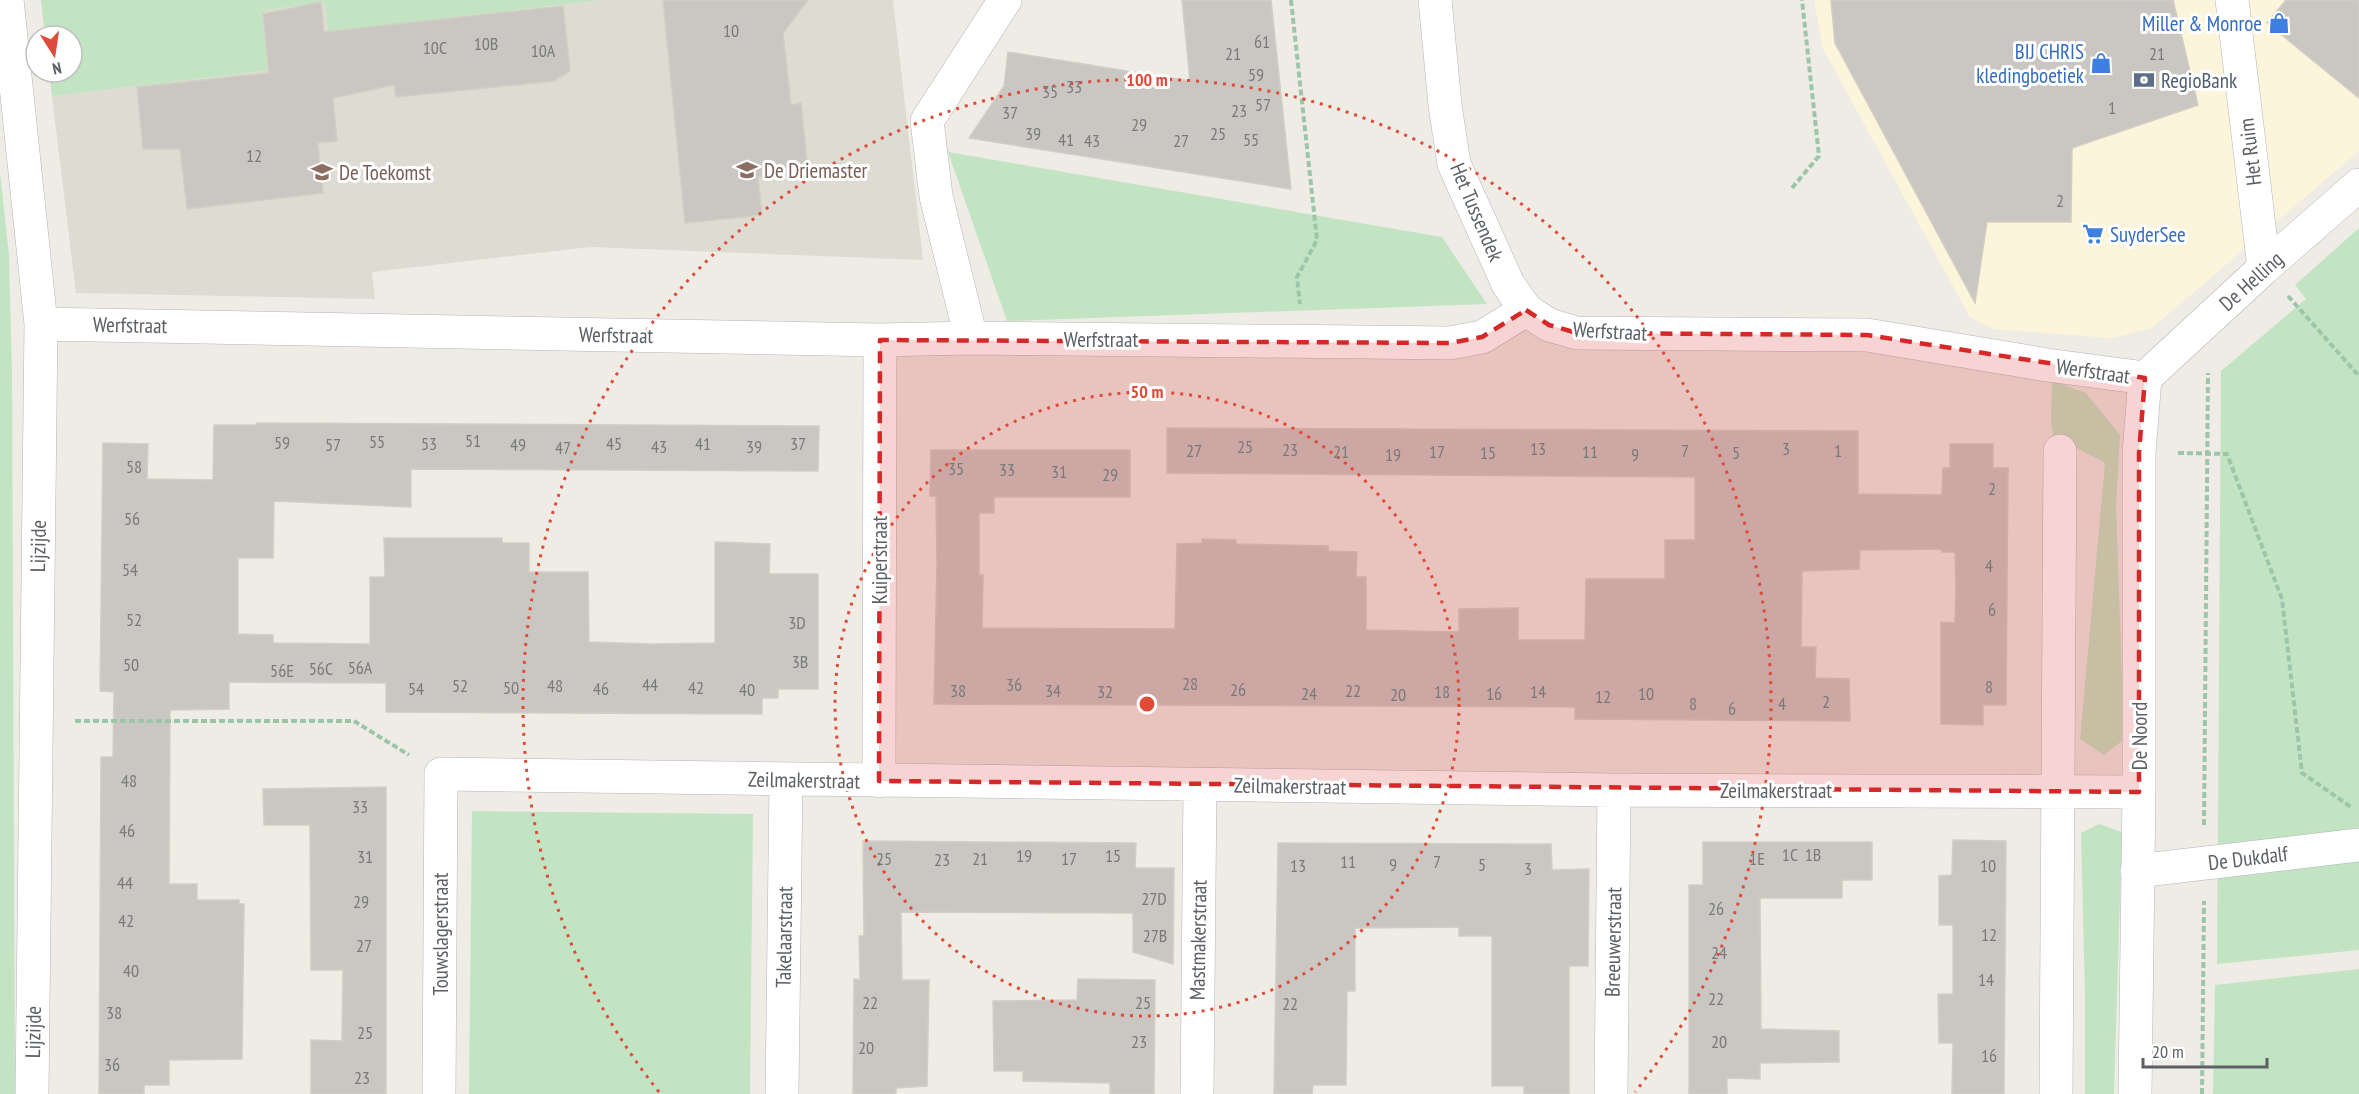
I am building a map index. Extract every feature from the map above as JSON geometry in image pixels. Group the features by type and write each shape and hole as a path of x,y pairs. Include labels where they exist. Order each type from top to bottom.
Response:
{"street":[{"name":"Lijzijde","path":"7,0 41,324 32,1094"},
{"path":"971,338 936,196 927,121 1005,0"},
{"name":"Het Tussendek","path":"1435,0 1445,105 1454,164 1508,284 1526,310"},
{"name":"Het Ruim","path":"2232,0 2264,268"},
{"name":"De Helling","path":"2145,378 2264,268 2359,185"},
{"name":"Werfstraat","path":"41,324 880,340 971,338 1450,344 1482,337 1526,310 1549,325 1577,333 1867,335 2047,365 2145,378"},
{"name":"Kuiperstraat","path":"879,781 880,340"},
{"name":"De Noord","path":"2135,1094 2139,792 2139,453 2145,378"},
{"path":"2056,1094 2060,451"},
{"name":"Zeilmakerstraat","path":"441,774 1614,790 2139,792"},
{"name":"Touwslagerstraat","path":"439,1094 441,774"},
{"name":"Takelaarstraat","path":"782,1094 786,780"},
{"name":"Mastmakerstraat","path":"1197,1094 1200,785"},
{"name":"Breeuwerstraat","path":"1611,1094 1614,790"},
{"name":"De Dukdalf","path":"2137,872 2359,845"}],"path":[{"path":"1291,0 1317,240 1297,277 1303,341"},
{"path":"1792,188 1819,156 1802,0"},
{"path":"2264,268 2359,376"},
{"path":"2279,303 2288,296"},
{"path":"2202,1094 2208,363"},
{"path":"2139,453 2227,454 2282,599 2302,773 2359,812"},
{"path":"36,721 354,721 441,774"}],"highlighted area":[{"path":"1526,310 1549,325 1577,333 1867,335 2145,378 2139,453 2139,792 879,781 880,340 1450,343 1482,337"}],"shaded area":[{"name":"De Toekomst","path":"601,0 893,0 923,260 590,247 372,272 375,299 76,293 52,96 272,70 265,10 325,3 328,32"},
{"name":"SuyderSee","path":"1814,0 2359,0 2359,151 2152,328 2111,338 1993,329 1970,317 1823,49"}],"green space":[{"path":"41,0 601,0 328,32 325,3 265,10 272,70 52,96 50,84 84,84 84,24 44,24"},
{"path":"948,152 1442,237 1487,304 1007,321"},
{"path":"0,173 9,255 12,375 15,1094 0,1094"},
{"path":"2359,228 2359,950 2217,964 2221,371 2306,299 2295,285"},
{"path":"2052,381 2086,393 2120,435 2116,506 2122,741 2104,755 2080,739 2105,463 2053,435"},
{"path":"472,811 753,814 750,1094 469,1094"},
{"path":"2099,824 2122,832 2114,1094 2085,1094 2081,833"},
{"path":"2359,969 2359,1094 2213,1094 2215,985"}],"building":[{"path":"663,0 808,0 783,33 791,105 801,103 808,172 758,177 762,215 685,223"},
{"path":"1182,0 1271,0 1291,189 969,138 1004,86 1008,52 1190,81"},
{"path":"1831,0 2173,0 2198,105 2072,148 2071,222 1987,222 1975,303 1835,43"},
{"path":"2286,0 2359,0 2359,98 2267,23"},
{"path":"321,2 324,32 563,6 570,71 554,81 396,97 394,85 333,98 337,141 318,143 323,193 187,209 180,149 143,149 137,87 269,73 263,14"},
{"path":"257,423 819,426 818,471 411,469 411,507 274,501 273,558 238,558 238,634 273,635 273,643 370,644 370,577 385,577 384,538 502,538 502,543 529,543 529,572 588,572 589,642 715,643 715,542 770,544 769,574 818,574 818,689 778,689 778,698 762,698 762,714 386,712 386,683 229,682 229,709 170,710 169,884 197,884 197,900 239,900 239,904 244,904 242,1059 169,1060 169,1085 144,1085 144,1094 99,1094 101,757 113,757 114,692 100,691 103,443 148,444 147,479 213,480 214,425 256,425"},
{"path":"1167,428 1858,431 1858,494 1942,495 1943,468 1950,468 1950,444 1993,444 1993,468 2008,468 2006,705 1983,705 1983,725 1941,724 1941,622 1955,623 1956,588 1955,552 1942,552 1942,549 1860,550 1859,569 1802,571 1801,647 1816,647 1815,678 1849,679 1850,721 1575,719 1575,707 934,704 937,564 936,496 930,496 931,450 1130,450 1130,497 994,497 994,513 979,513 979,575 983,575 982,628 1175,629 1177,544 1202,543 1202,539 1236,540 1236,544 1328,546 1328,551 1357,552 1356,577 1366,577 1366,630 1459,632 1459,609 1518,608 1518,640 1585,640 1586,579 1665,579 1665,540 1695,540 1695,477 1167,473"},
{"path":"386,787 386,1094 311,1094 311,1040 342,1041 343,970 311,970 310,825 264,825 263,789"},
{"path":"1953,840 2006,841 2004,1094 1952,1094 1953,1043 1939,1043 1938,994 1953,994 1953,925 1939,925 1939,876 1952,875"},
{"path":"863,841 1136,843 1135,868 1174,868 1173,964 1133,952 1133,913 901,912 902,980 929,980 927,1086 896,1088 896,1094 853,1094 854,979 860,980 859,936 864,936"},
{"path":"1703,842 1872,842 1872,880 1842,880 1842,898 1760,898 1761,1029 1839,1031 1839,1062 1760,1063 1760,1079 1727,1078 1727,1094 1689,1094 1689,885 1703,885"},
{"path":"1278,843 1551,844 1552,870 1589,869 1588,966 1569,966 1569,1094 1524,1094 1524,1086 1492,1086 1492,936 1459,936 1459,927 1355,928 1355,991 1347,991 1346,1085 1313,1085 1312,1094 1274,1094"},
{"path":"1078,979 1155,980 1154,1094 1110,1094 1110,1083 1023,1081 1023,1071 994,1071 993,1001 1077,1000"}],"place":[{"name":"Miller & Monroe","path":"2279,23"},
{"name":"BIJ CHRIS kledingboetiek","path":"2101,63"},
{"name":"RegioBank","path":"2144,80"},
{"name":"De Driemaster","path":"747,170"},
{"name":"De Toekomst","path":"322,172"},
{"name":"SuyderSee","path":"2093,234"}]}
